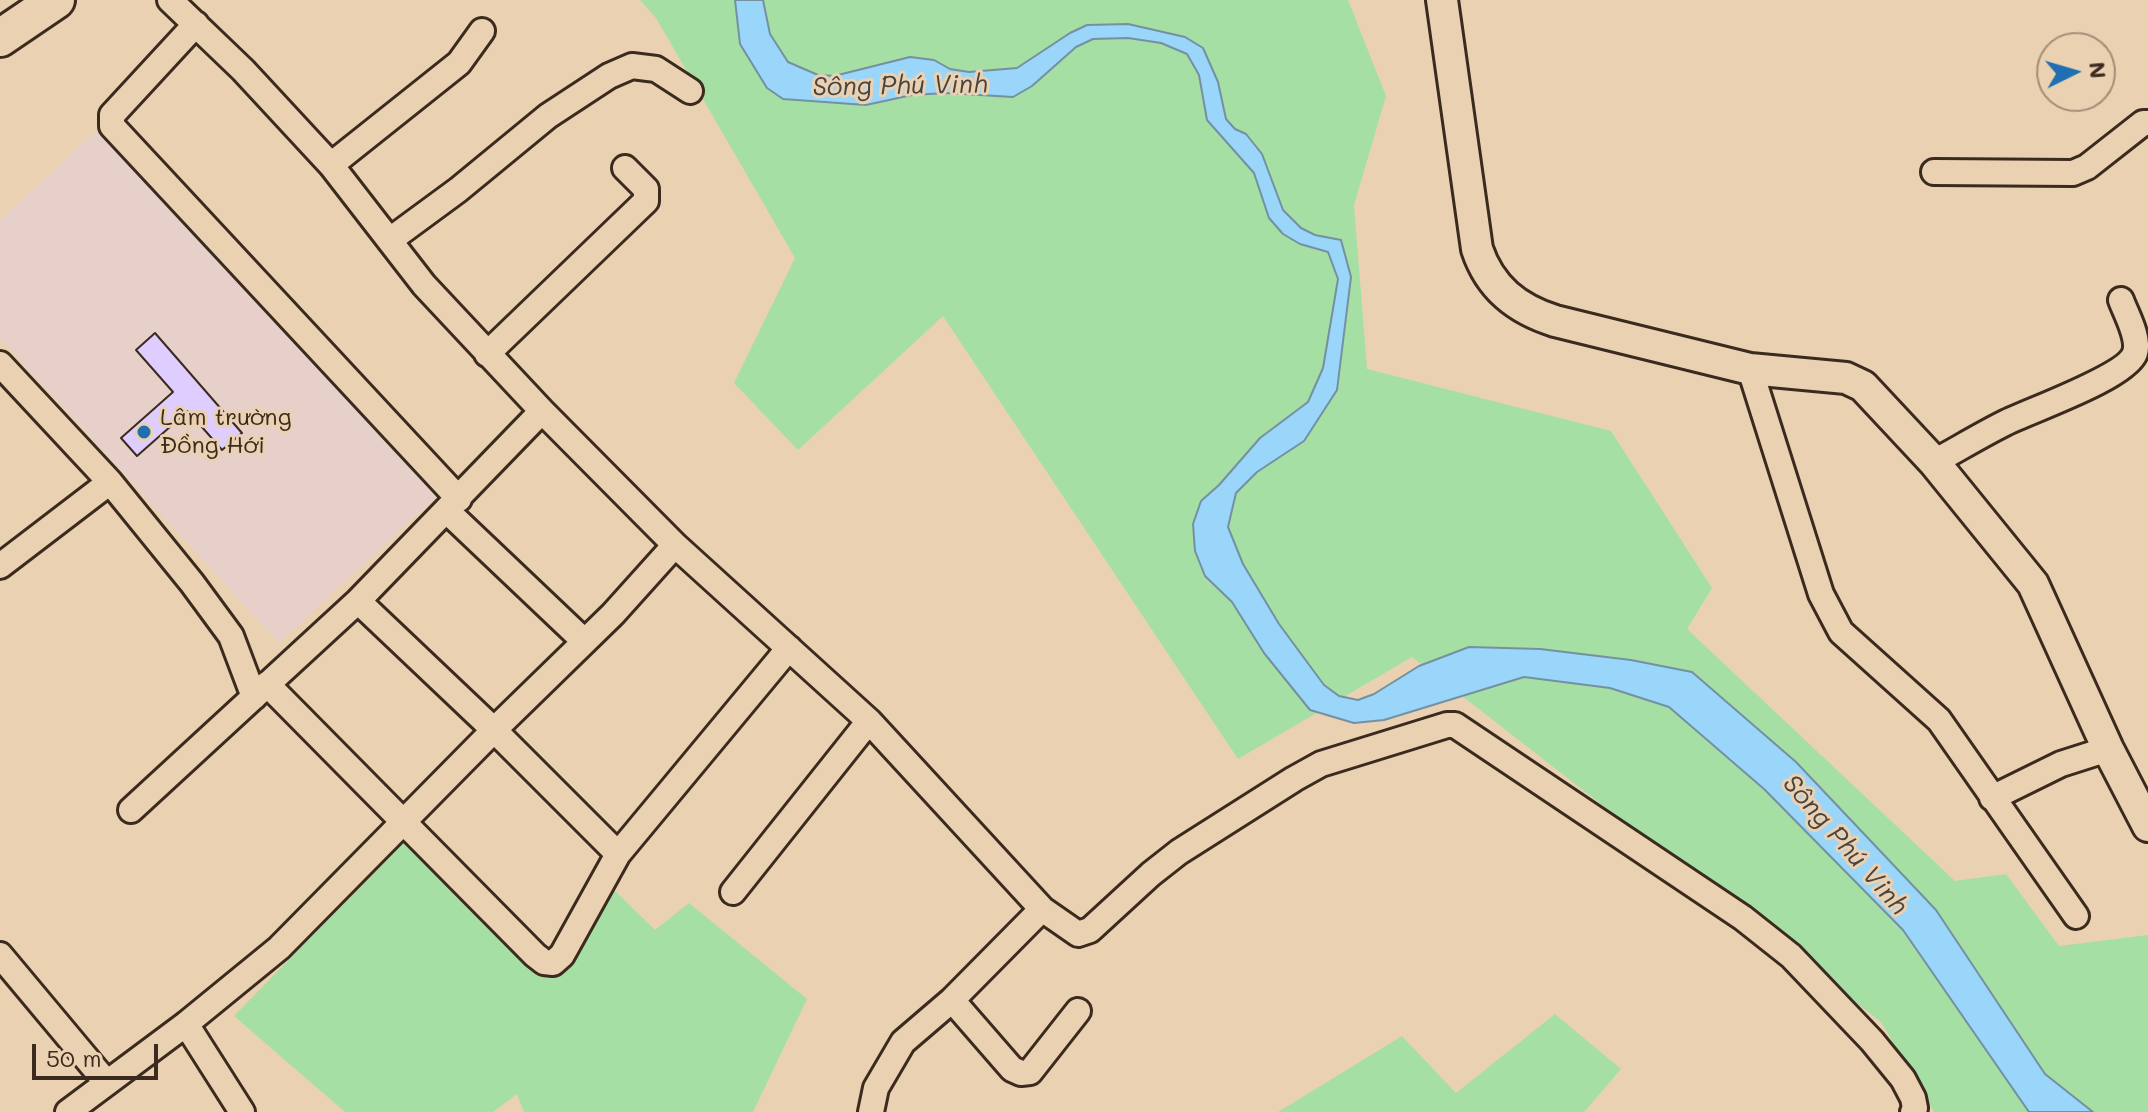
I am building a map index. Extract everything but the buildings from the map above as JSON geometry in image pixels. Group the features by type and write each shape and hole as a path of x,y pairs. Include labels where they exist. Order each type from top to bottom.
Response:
{"highway":[{"path":"0,38 56,0"}],"main road":[{"path":"1442,0 1477,249 1482,265 1496,286 1515,304 1541,317 1750,369 1846,378 1863,386 1934,462 2033,584 2108,749 2148,826"}],"street":[{"path":"170,0 243,70 331,165 424,285 542,411 675,545 869,721 1042,909 1078,934 1090,930 1179,852 1321,764 1455,725 1743,918 1791,956 1872,1041 1903,1079 1913,1098 1913,1112"},
{"path":"196,24 112,115 112,126 453,505 584,641"},
{"path":"331,165 459,63 482,31"},
{"path":"390,240 458,190 548,116 616,72 632,66 656,69 690,91"},
{"path":"1934,172 2073,173 2087,167 2143,123 2148,123"},
{"path":"487,354 646,201 646,189 625,168"},
{"path":"1934,462 2007,422 2128,365 2137,347 2121,300"},
{"path":"0,364 110,482 231,636 260,690 403,822 544,962 553,963 562,955 618,854 789,648"},
{"path":"1750,369 1821,594 1834,622 1851,642 1933,713 2076,916"},
{"path":"131,810 358,601 542,411"},
{"path":"0,566 110,482"},
{"path":"68,1112 186,1024 279,948 613,614 675,545"},
{"path":"358,601 618,854"},
{"path":"733,892 869,721"},
{"path":"1992,798 2061,764 2108,749"},
{"path":"871,1112 876,1088 903,1042 952,1000 1042,909"},
{"path":"0,955 107,1083"},
{"path":"952,1000 1012,1069 1021,1073 1030,1072 1078,1011"},
{"path":"186,1024 242,1112"}],"shaded area":[{"path":"103,125 441,492 279,643 0,338 0,220"}],"green space":[{"path":"640,0 1348,0 1386,96 1354,205 1367,369 1611,431 1712,588 1687,629 1955,881 2006,874 2059,946 2148,935 2148,1112 1934,1112 1881,1022 1412,657 1238,759 943,316 798,450 734,383 795,258 656,18"},
{"path":"404,842 539,973 562,972 612,888 655,930 689,903 807,999 753,1112 524,1112 517,1094 493,1112 345,1112 234,1016"},
{"path":"1555,1014 1621,1069 1584,1112 1278,1112 1402,1036 1456,1093"}],"water":[{"name":"Sông Phú Vinh","path":"735,0 763,0 770,34 788,62 818,75 834,76 910,57 934,60 950,69 969,72 1017,68 1087,25 1128,24 1185,37 1203,48 1218,82 1226,119 1235,129 1246,134 1262,154 1283,210 1301,228 1315,235 1341,240 1351,277 1337,390 1304,441 1257,472 1236,493 1228,527 1243,564 1279,624 1324,685 1339,696 1358,700 1374,694 1419,666 1469,647 1540,649 1631,660 1692,672 1796,762 1936,910 2045,1074 2093,1112 2029,1112 1903,930 1764,789 1669,707 1610,688 1524,677 1384,720 1354,723 1310,710 1264,653 1232,602 1205,576 1195,551 1193,524 1201,501 1260,438 1308,402 1323,368 1338,279 1328,252 1300,244 1283,234 1269,218 1254,173 1207,120 1199,75 1187,54 1161,43 1128,38 1093,39 1076,47 1032,86 1013,97 946,93 912,95 866,105 783,99 767,88 740,44"}],"place":[{"name":"Lâm trường Đồng Hới","path":"144,432"}]}
